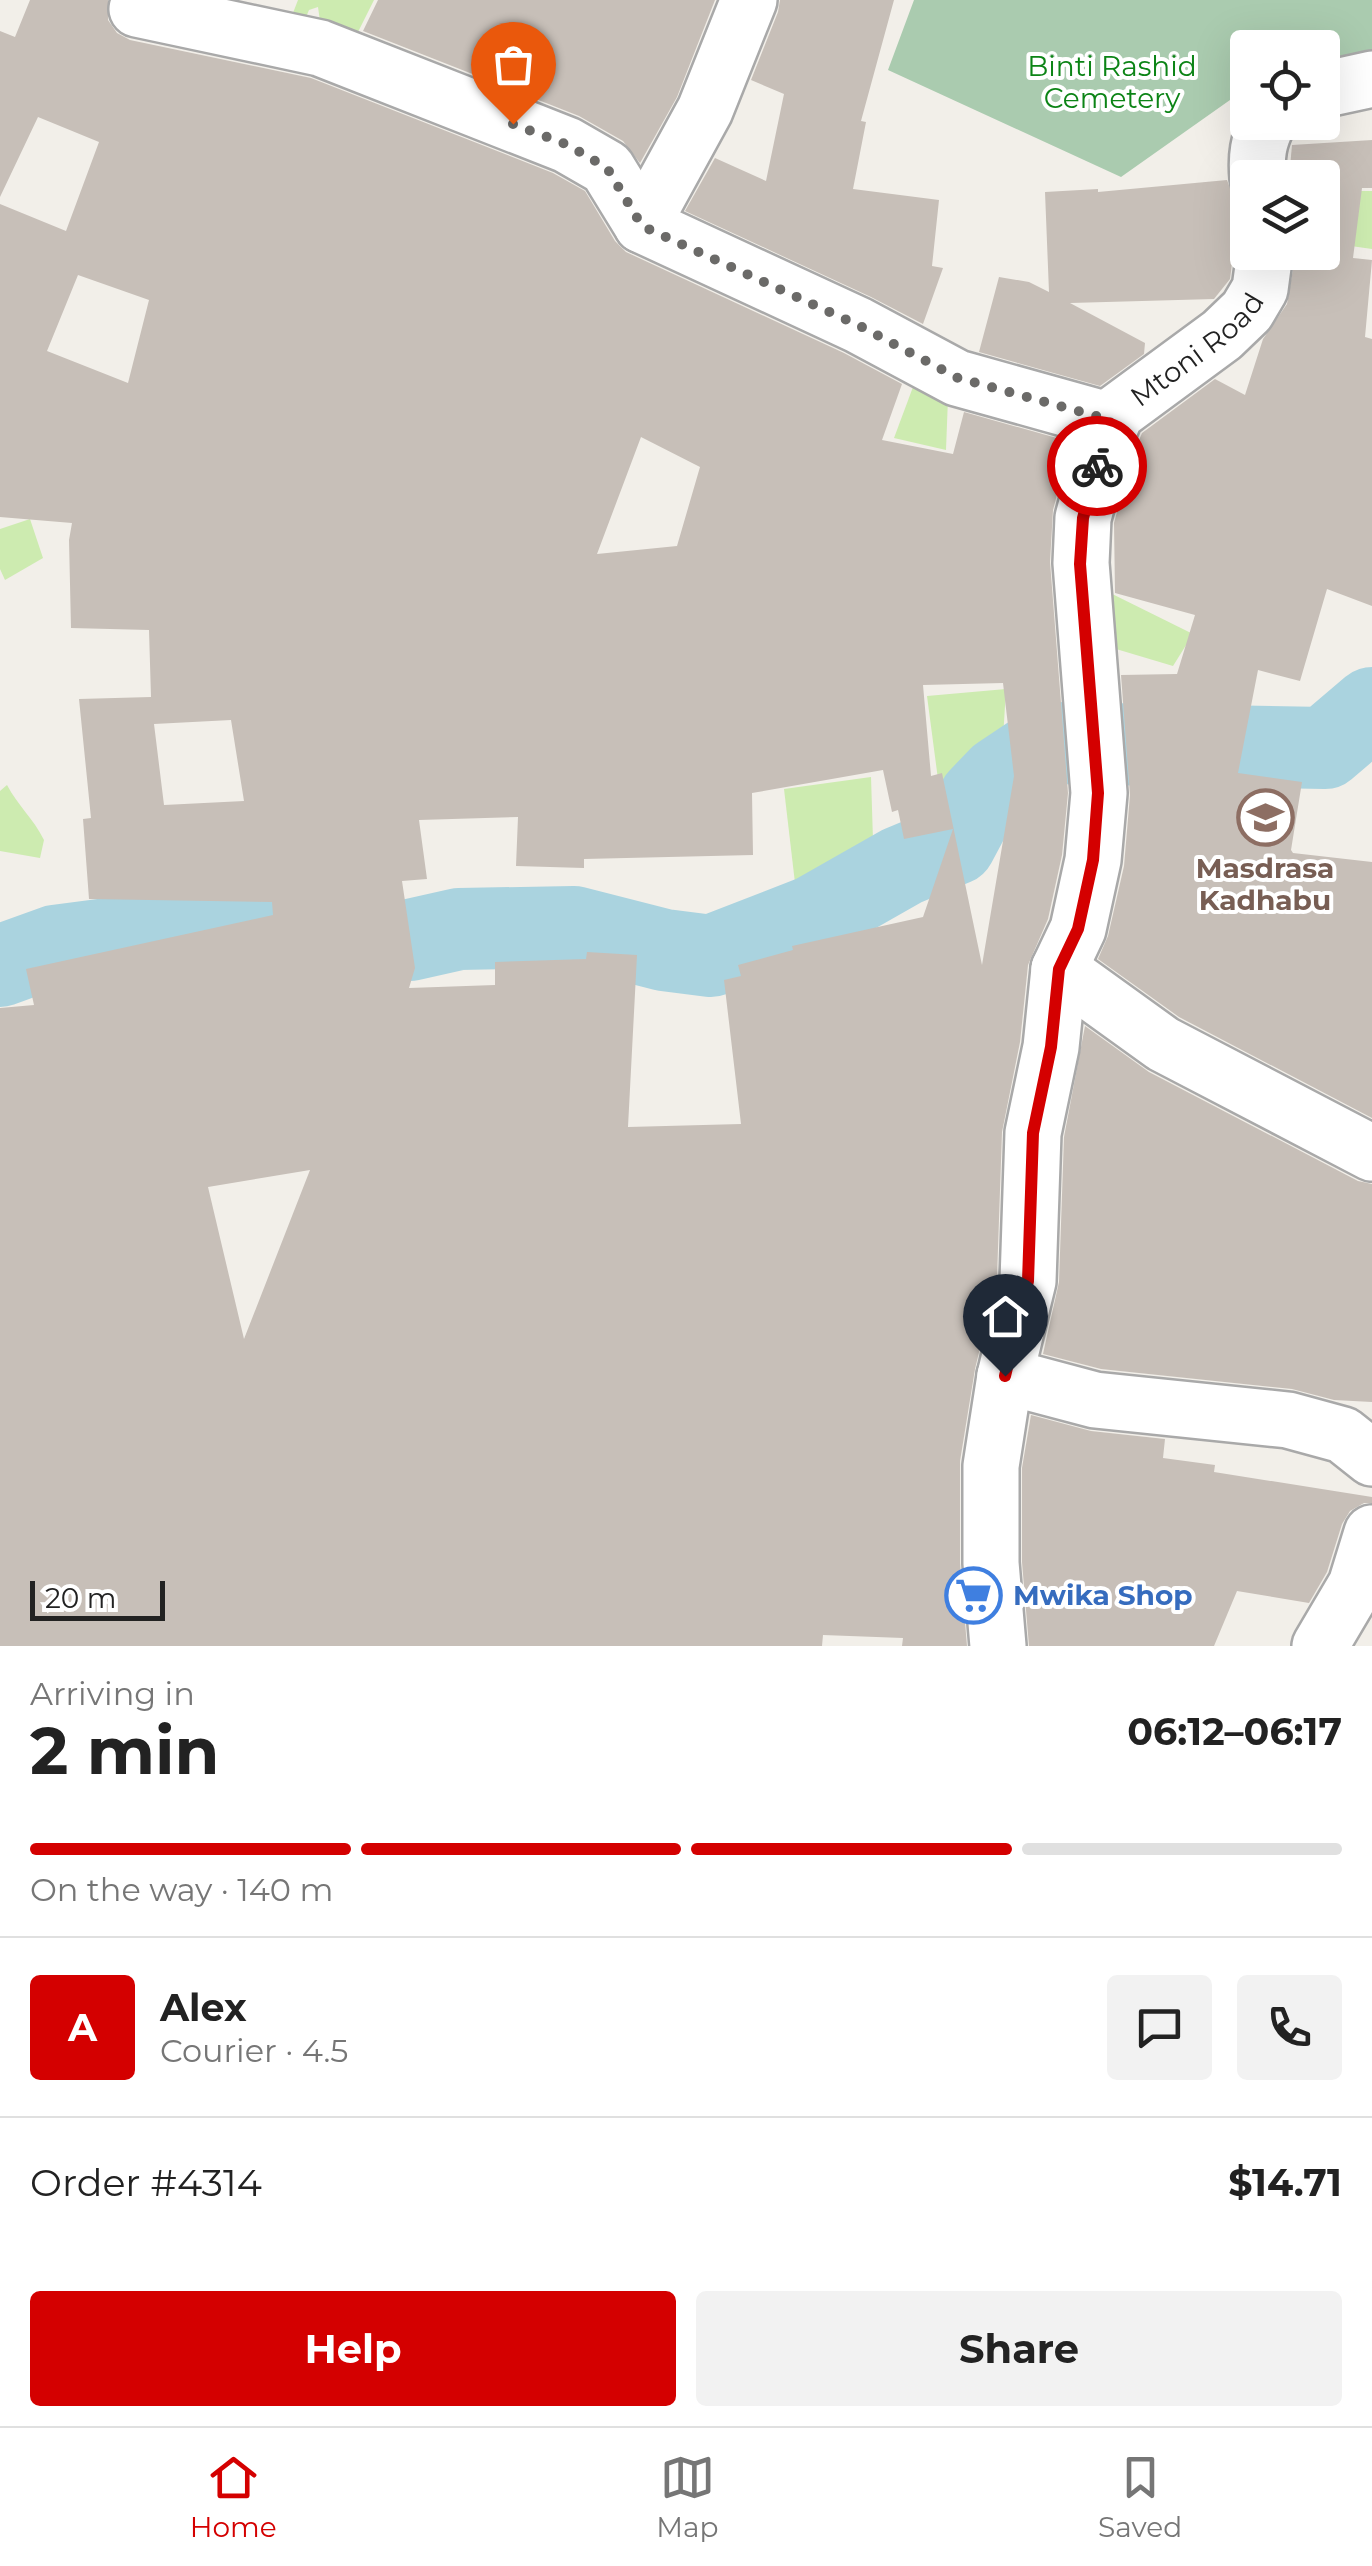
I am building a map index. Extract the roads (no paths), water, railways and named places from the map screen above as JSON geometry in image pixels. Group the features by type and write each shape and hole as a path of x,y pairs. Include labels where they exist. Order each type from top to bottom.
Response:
{"street":[{"path":"642,226 706,110 750,0"},
{"path":"137,8 320,48 568,145 607,168 642,226 858,325 958,378 1111,420"},
{"path":"1340,86 1372,79"},
{"name":"Mtoni Road","path":"998,1646 991,1563 991,1466 1005,1376 1028,1281 1033,1133 1051,1047 1059,969 1078,929 1093,860 1098,793 1080,564 1083,518 1116,413 1222,336 1260,290 1263,270"},
{"path":"1059,969 1164,1044 1372,1153"},
{"path":"1005,1376 1095,1400 1288,1420 1342,1435 1372,1458"},
{"path":"1320,1646 1356,1585 1372,1533"}],"waterway":[{"path":"410,940 459,929 574,927 664,950 711,956 814,916 902,866 955,844 979,799 1000,777 1051,743 1325,748 1372,708"},
{"path":"0,966 55,946 162,932 247,941 300,941"}],"place":[{"name":"Masdrasa Kadhabu","path":"1265,817"},
{"name":"Mwika Shop","path":"974,1595"}],"park label":[{"name":"Binti Rashid Cemetery","path":"1112,82"}]}
